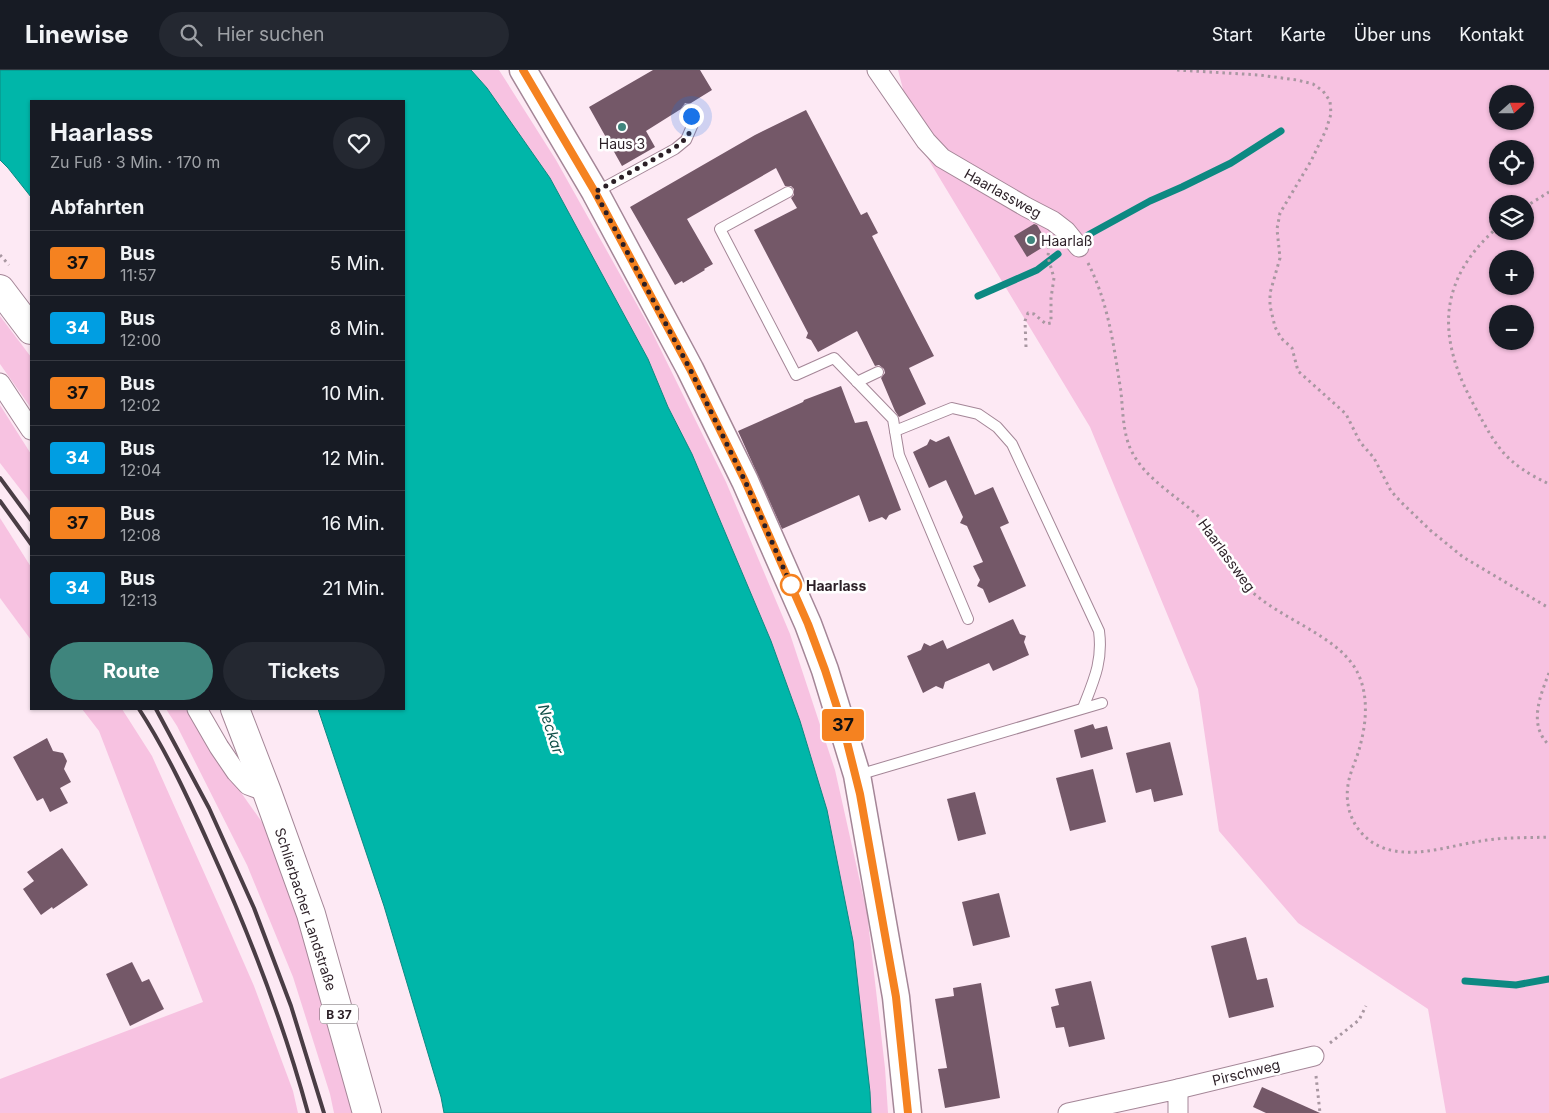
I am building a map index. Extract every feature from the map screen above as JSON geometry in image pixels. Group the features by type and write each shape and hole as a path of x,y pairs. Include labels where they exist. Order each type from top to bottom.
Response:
{"main road":[{"path":"523,70 595,192 666,323 745,481 808,624 831,688 857,776 896,997 908,1113"},
{"path":"0,289 30,329"},
{"name":"Schlierbacher Landstraße","path":"234,710 267,792 311,914 367,1113"}],"street":[{"name":"Haarlassweg","path":"877,70 926,141 942,158 1054,221 1066,231 1079,247"},
{"path":"0,383 30,428"},
{"path":"198,710 219,747 242,778 248,785 267,792"},
{"name":"Pirschweg","path":"1068,1113 1178,1089 1315,1065"},
{"path":"1178,1089 1178,1113"}],"lane":[{"path":"595,192 686,140 693,124 688,109"},
{"path":"788,192 720,229 796,376 834,358 893,419 899,455 968,619"},
{"path":"857,382 878,372"},
{"path":"895,431 952,408 978,414 997,427 1012,444 1099,631 1101,648 1098,668 1083,708"},
{"path":"857,776 1102,703"}],"path":[{"path":"1177,70 1259,75 1297,80 1313,84 1323,91 1330,101 1331,114 1326,130 1311,161 1280,213 1277,229 1280,258 1270,293 1270,306 1275,327 1281,338 1292,348 1298,371 1346,414 1360,442 1374,458 1391,491 1400,502 1463,558 1549,608"},
{"path":"1534,201 1549,192"},
{"path":"1489,236 1473,251 1455,281 1448,318 1450,350 1466,392 1498,448 1529,474 1549,484"},
{"path":"1026,347 1025,321 1028,313 1034,314 1046,324 1051,323 1051,298 1054,278 1048,257 1049,243"},
{"name":"Haarlassweg","path":"1079,247 1092,269 1112,329 1125,429 1131,452 1151,477 1200,518 1249,589 1275,609 1340,650 1355,668 1361,680 1366,709 1360,745 1350,776 1347,796 1350,813 1356,828 1366,838 1376,844 1395,851 1409,852 1432,850 1483,840 1549,838"},
{"path":"1549,673 1539,703 1537,719 1540,734 1549,745"},
{"path":"1320,1113 1315,1065 1359,1020 1366,1006"}],"shaded area":[{"path":"471,70 499,70 556,160 649,326 726,482 790,634 835,770 867,913 885,1068 888,1113 871,1113 870,1092 827,810 800,721 771,641 692,454 668,407 648,359 550,178 487,88"},
{"path":"898,70 1549,70 1549,1113 1446,1113 1428,1009 1298,923 1219,831 1198,689 1090,427 916,139"},
{"path":"0,316 30,356 30,407 0,364"},
{"path":"0,405 30,452 30,502 0,463"},
{"path":"0,518 30,565 30,639 0,598"},
{"path":"83,710 123,710 152,756 254,986 293,1091 298,1113 0,1113 0,1079 203,1002 99,731"},
{"path":"167,710 188,710 218,760 264,825 290,894 324,996 353,1113 334,1113 330,1094 293,977 247,865 177,726"}],"water":[{"name":"Neckar","path":"0,70 471,70 487,88 550,178 648,359 668,407 692,454 771,641 800,721 827,810 853,941 871,1113 444,1113 441,1097 384,906 318,710 405,710 405,100 30,100 30,196 0,160"}],"building":[{"path":"653,70 700,70 712,90 691,103 685,103 681,109 646,131 655,147 622,166 589,107"},
{"path":"806,110 861,215 867,212 878,233 872,236 934,356 909,368 926,404 899,417 881,378 885,373 884,369 879,365 875,366 857,331 818,352 811,340 806,338 808,333 754,230 797,208 791,198 794,195 794,189 791,186 785,186 776,168 687,219 713,264 683,283 682,281 675,285 630,207 755,135"},
{"name":"Haarlaß","path":"1034,224 1037,225 1048,244 1027,257 1014,236"},
{"path":"841,386 855,423 867,421 901,510 889,515 886,520 882,517 869,522 859,495 782,529 738,431 804,400"},
{"path":"949,436 975,495 993,487 1009,523 1000,527 1026,586 989,603 983,589 977,586 980,580 973,566 983,562 967,526 960,523 963,517 946,480 929,488 913,452 927,445 930,439 936,442"},
{"path":"1013,619 1020,634 1026,636 1024,642 1029,655 993,671 989,663 945,682 943,689 936,686 923,693 907,656 921,650 924,643 930,646 943,640 947,649"},
{"path":"1093,724 1095,729 1107,726 1113,749 1081,758 1074,730"},
{"path":"47,738 53,751 63,753 67,761 64,769 71,782 60,788 68,803 50,812 43,798 37,801 13,757"},
{"path":"1170,742 1183,795 1154,802 1151,789 1136,793 1126,753"},
{"path":"1093,769 1106,822 1070,831 1056,778"},
{"path":"975,792 986,834 958,841 947,799"},
{"path":"62,848 88,885 41,915 23,889 34,881 27,872"},
{"path":"999,893 1010,937 973,946 962,902"},
{"path":"1246,937 1257,980 1267,978 1274,1007 1229,1018 1211,946"},
{"path":"132,962 142,982 149,979 164,1009 130,1026 106,974"},
{"path":"1091,981 1105,1039 1069,1047 1064,1027 1056,1028 1051,1007 1059,1005 1055,989"},
{"path":"981,983 1000,1098 945,1108 938,1069 947,1068 935,999 954,996 953,988"},
{"path":"1262,1087 1320,1113 1266,1113 1253,1107"}],"waterway":[{"path":"1088,235 1150,201 1231,163 1281,131"},
{"path":"978,296 1037,270 1058,254"},
{"path":"1465,981 1516,985 1549,979"}],"railway":[{"path":"0,478 30,519"},
{"path":"0,501 30,543"},
{"path":"140,710 177,776 238,912 288,1045 308,1113"},
{"path":"157,710 209,808 254,908 291,1006 324,1113"}],"bus line":[{"name":"37","path":"523,70 595,192 690,369 745,481 808,624 825,670 857,776 882,908 896,997 908,1113"}],"place":[{"name":"Haus 3","path":"622,127"},
{"name":"Haarlaß","path":"1031,240"},
{"name":"Haarlass","path":"791,585"}],"route":[{"path":"691,116 693,124 686,140 595,192 690,369 745,481 791,585"}]}
